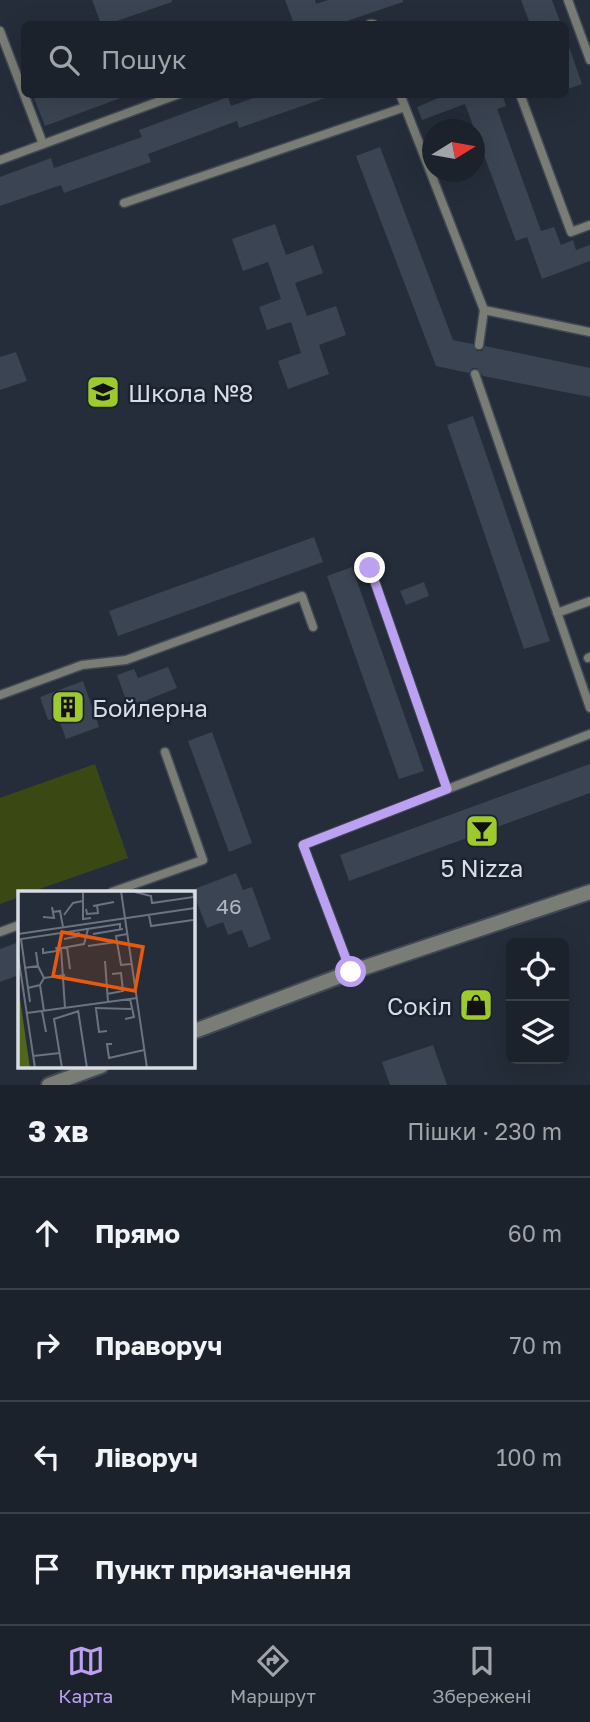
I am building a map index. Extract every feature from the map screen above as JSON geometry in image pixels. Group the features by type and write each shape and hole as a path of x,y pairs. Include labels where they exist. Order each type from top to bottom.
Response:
{"street":[{"path":"194,1031 351,972 590,892"},
{"path":"49,1085 96,1068"}],"lane":[{"path":"568,0 590,60"},
{"path":"0,31 21,87"},
{"path":"25,98 43,145"},
{"path":"0,160 168,98"},
{"path":"402,98 484,310 479,345"},
{"path":"521,98 570,232 590,225"},
{"path":"124,203 405,107"},
{"path":"484,310 590,332"},
{"path":"475,374 590,708"},
{"path":"370,568 447,789"},
{"path":"0,695 82,665 126,660 302,596 313,627"},
{"path":"557,613 590,601"},
{"path":"351,972 303,845 590,734"},
{"path":"115,891 203,860 165,752"},
{"path":"0,932 18,925"}],"green space":[{"path":"95,764 128,858 34,891 18,891 18,897 0,904 0,798"}],"building":[{"path":"92,0 172,0 117,21 100,21"},
{"path":"285,0 315,0 316,4 328,0 403,0 347,21 293,21"},
{"path":"521,0 552,0 560,21 529,21"},
{"path":"569,47 582,84 569,89"},
{"path":"34,98 121,98 45,126"},
{"path":"225,98 228,98 231,106 253,98 325,98 239,128 237,121 148,154 151,162 64,193 61,185 0,206 0,177 51,158 54,168 142,137 139,130"},
{"path":"438,98 503,98 506,106 497,109 541,231 554,227 561,245 573,240 576,250 590,245 590,261 542,279 527,237 516,241 485,158 485,119 471,119 465,104 422,120 417,107"},
{"path":"380,147 453,340 473,344 477,351 482,351 485,346 590,368 590,397 483,376 477,368 472,368 469,373 436,366 356,156"},
{"path":"275,224 286,255 313,245 323,273 295,283 307,316 336,306 346,335 319,345 329,374 288,389 278,361 301,353 291,322 267,330 259,307 281,299 268,262 243,271 232,239"},
{"path":"16,352 27,381 0,390 0,357"},
{"path":"473,416 550,641 524,649 447,425"},
{"path":"314,537 323,562 118,636 109,611"},
{"path":"352,567 424,771 399,779 327,576"},
{"path":"424,582 429,596 406,605 400,591"},
{"path":"168,667 177,688 147,700 148,704 130,711 117,675 134,669 138,678"},
{"name":"Бойлерна","path":"83,681 99,727 66,739 58,717 48,720 40,697"},
{"path":"212,732 252,843 229,852 188,741"},
{"path":"590,764 590,793 349,881 340,855"},
{"path":"236,873 243,890 252,887 271,939 249,948 242,930 228,935 223,922 207,928 192,890"},
{"path":"18,942 18,975 0,982 0,949"},
{"path":"433,1045 447,1085 390,1085 382,1062"}],"place":[{"name":"Школа №8","path":"103,392"},
{"name":"Бойлерна","path":"68,707"},
{"name":"5 Nizza","path":"482,831"},
{"name":"Сокіл","path":"476,1005"}],"route":[{"path":"351,972 303,845 447,789 370,568"}]}
